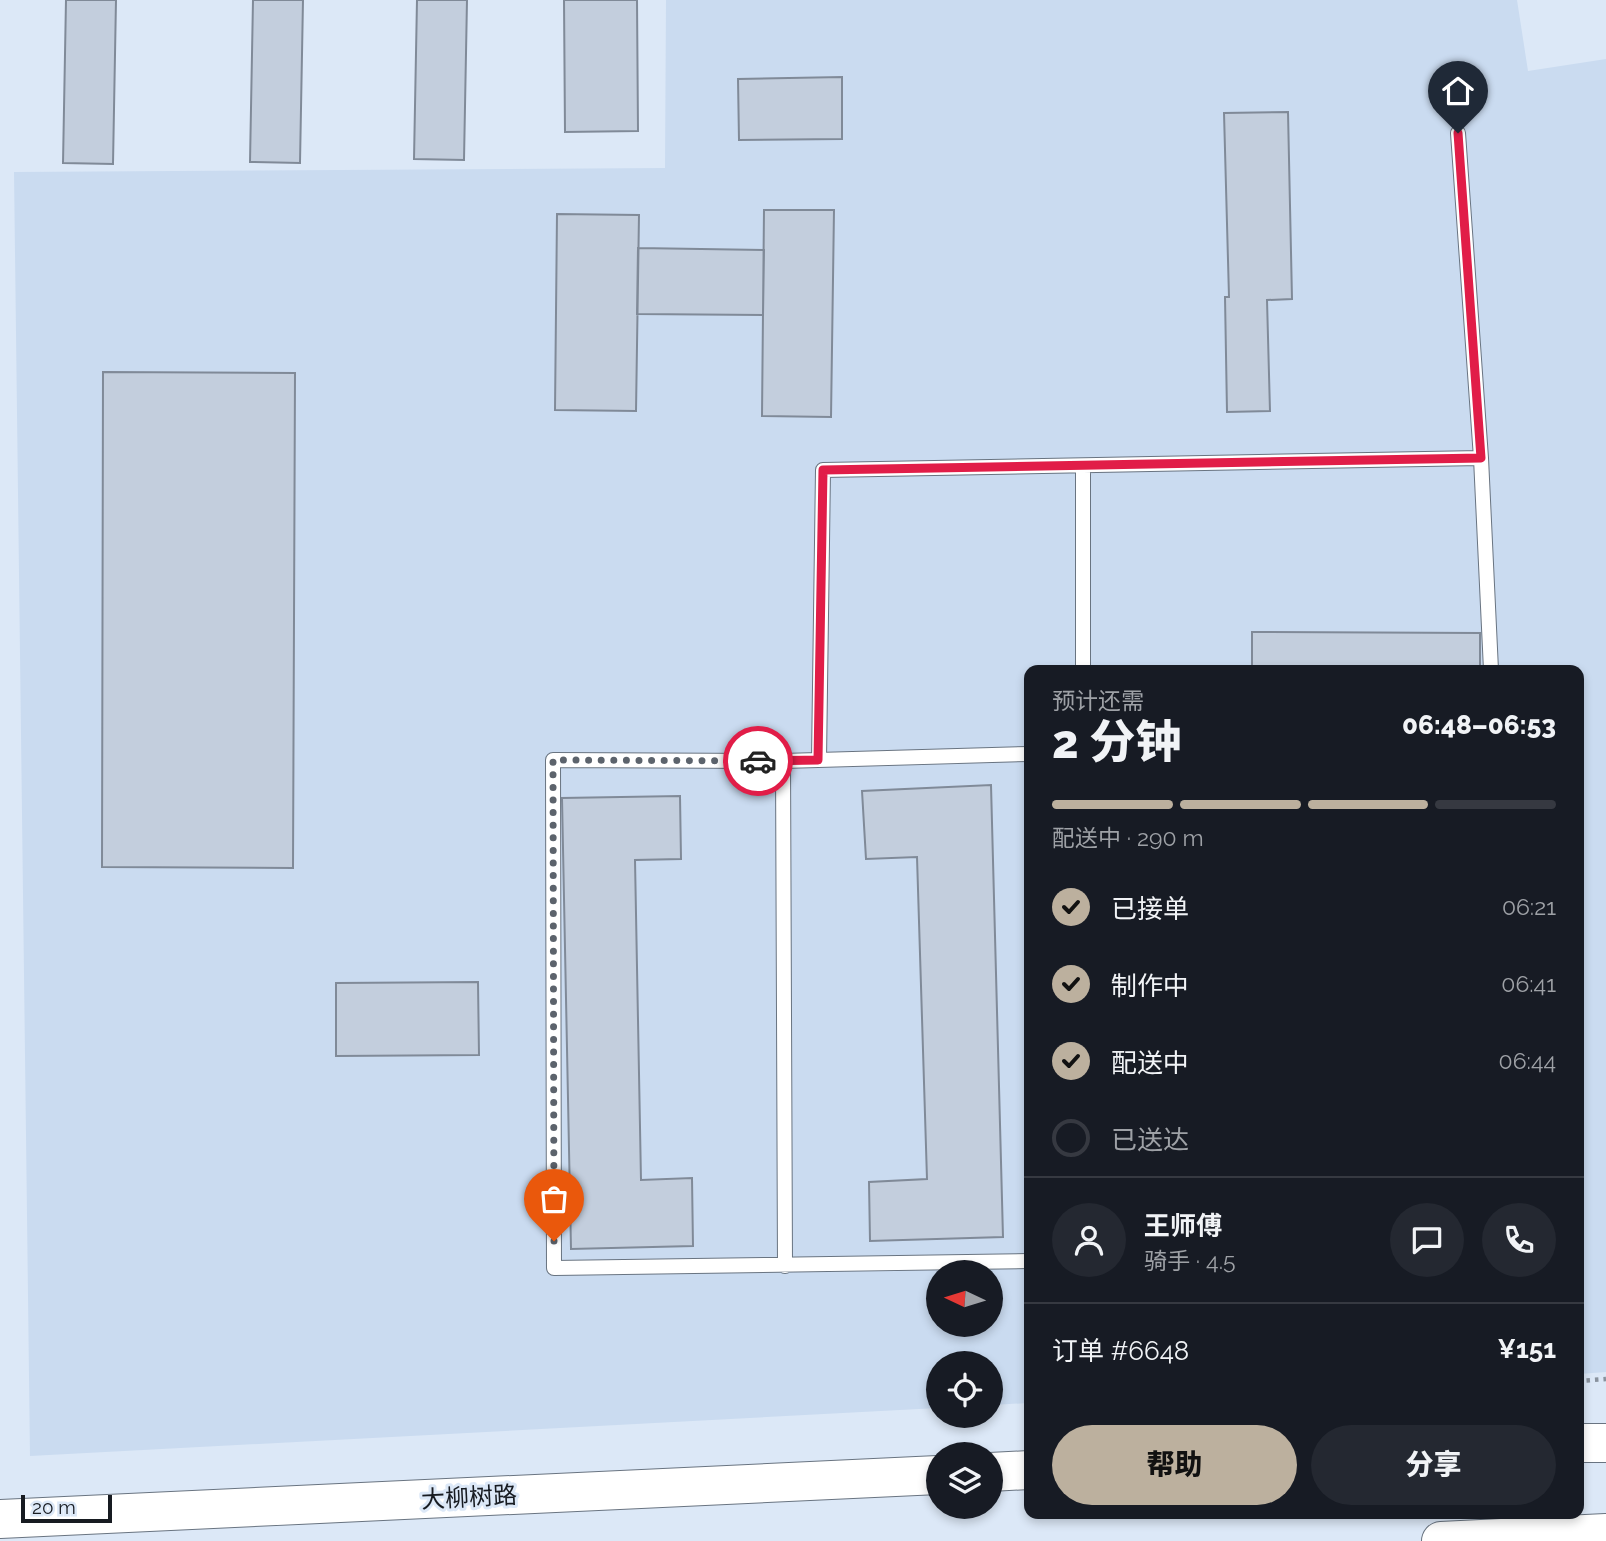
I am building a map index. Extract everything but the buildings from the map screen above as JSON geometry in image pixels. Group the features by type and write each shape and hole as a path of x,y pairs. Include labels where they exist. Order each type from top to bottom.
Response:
{"main road":[{"path":"1584,1443 1606,1443"},
{"path":"1003,1471 1024,1470"},
{"name":"大柳树路","path":"0,1519 926,1476"},
{"path":"1441,1541 1606,1533"}],"lane":[{"path":"1458,133 1481,458 1491,665"},
{"path":"818,760 823,470 1481,458"},
{"path":"1083,467 1083,665"},
{"path":"1024,754 783,761 553,760 554,1268 1024,1261"},
{"path":"783,761 785,1265"}],"path":[{"path":"1584,1381 1606,1379"}],"shaded area":[{"path":"666,0 1517,0 1528,71 1606,59 1606,1372 1584,1374 1584,665 1024,665 1024,1403 1003,1404 1003,1351 926,1351 926,1409 30,1456 14,172 665,168"}],"way so far":[{"path":"554,1241 553,760 758,761"}],"route":[{"path":"758,761 818,760 823,470 1481,458 1458,133"}]}
